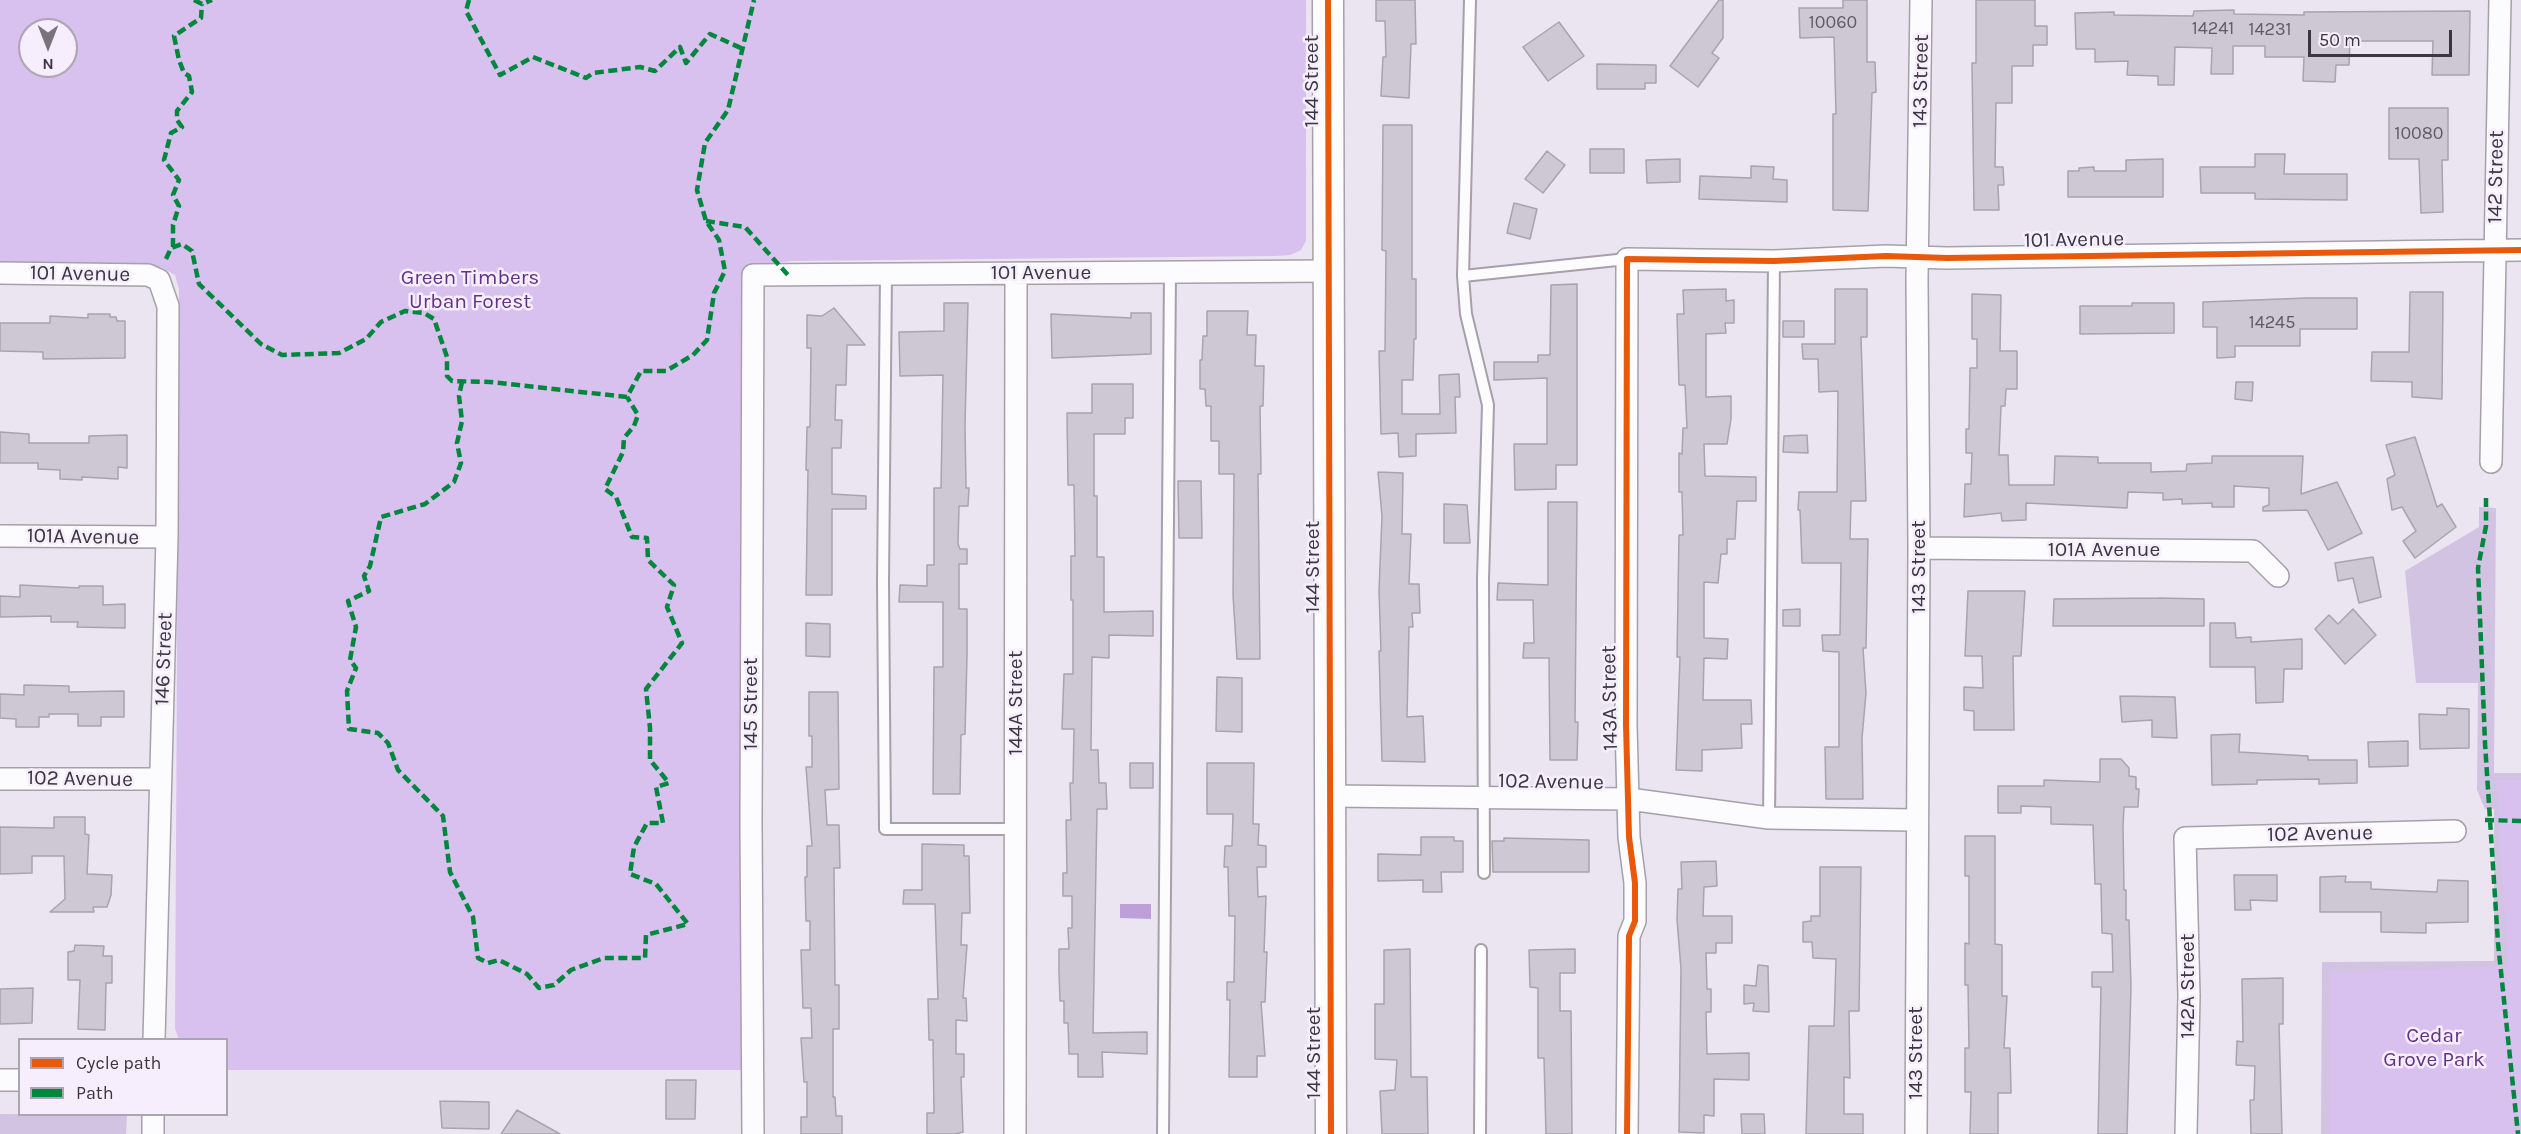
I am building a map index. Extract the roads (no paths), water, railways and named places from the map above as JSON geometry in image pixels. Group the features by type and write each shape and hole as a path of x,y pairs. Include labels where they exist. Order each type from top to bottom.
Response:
{"main road":[{"name":"144 Street","path":"1328,0 1330,1134"}],"street":[{"name":"143 Street","path":"1916,1134 1918,257 1922,0"},
{"name":"142 Street","path":"2491,462 2500,0"},
{"name":"101 Avenue","path":"1627,259 1774,261 1918,257 2521,250"},
{"name":"143A Street","path":"1627,259 1626,726 1629,837 1635,883 1635,921 1629,936 1627,1134"},
{"name":"101 Avenue","path":"753,275 1329,271"},
{"name":"101 Avenue","path":"0,273 148,275 159,280"},
{"name":"144A Street","path":"1015,1134 1016,273"},
{"name":"145 Street","path":"753,275 751,800 753,1134"},
{"name":"146 Street","path":"154,1038 167,537 168,306 159,280"},
{"name":"101A Avenue","path":"0,536 167,537"},
{"name":"101A Avenue","path":"1919,548 2253,551 2278,576"},
{"name":"102 Avenue","path":"0,779 160,779"},
{"name":"102 Avenue","path":"1329,796 1629,799 1769,818 1916,820"},
{"name":"102 Avenue","path":"2185,838 2455,831"},
{"name":"142A Street","path":"2185,838 2189,996 2186,1134"},
{"path":"0,1080 18,1080"},
{"path":"153,1116 153,1134"}],"lane":[{"path":"1470,0 1463,276 1466,314 1488,405 1483,579 1484,873"},
{"path":"1463,276 1627,259"},
{"path":"1769,818 1774,261"},
{"path":"1163,1134 1170,272"},
{"path":"886,274 883,582 885,829 1015,829"},
{"path":"1480,1134 1481,950"}],"park label":[{"name":"Green Timbers Urban Forest","path":"470,290"},
{"name":"Cedar Grove Park","path":"2434,1048"}]}
